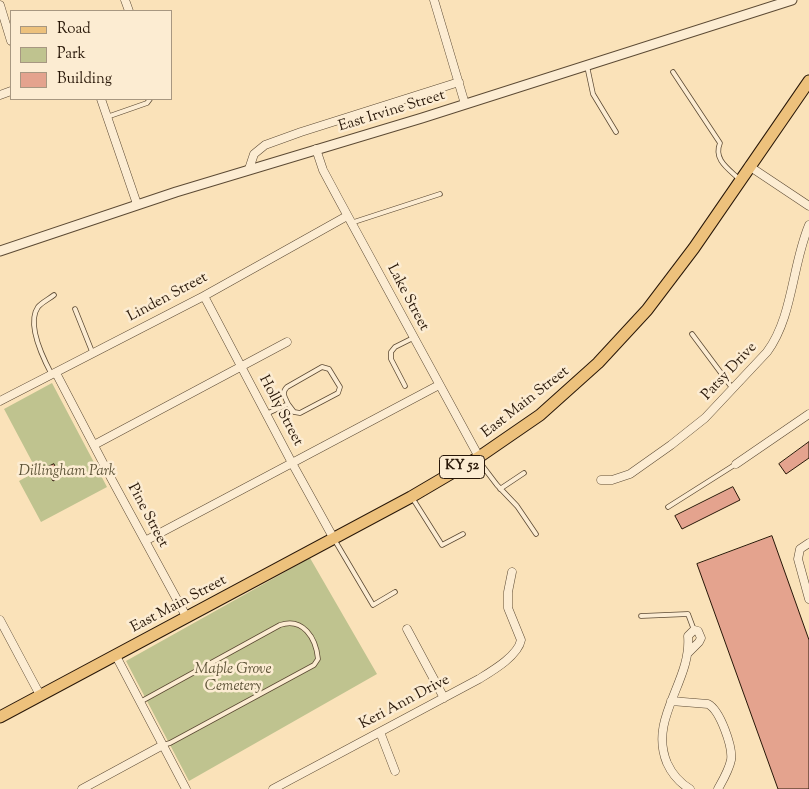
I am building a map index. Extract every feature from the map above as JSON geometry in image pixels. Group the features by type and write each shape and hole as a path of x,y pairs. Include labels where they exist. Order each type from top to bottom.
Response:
{"main road":[{"name":"East Main Street","path":"0,717 412,497 478,458 547,408 579,382 616,344 671,280 809,80"}],"street":[{"path":"434,0 465,104"},
{"name":"East Irvine Street","path":"0,251 137,204 587,66 787,1"},
{"path":"0,5 10,38"},
{"path":"249,169 254,154 265,145 459,82"},
{"path":"101,100 137,204"},
{"name":"Lake Street","path":"316,150 349,220 478,458"},
{"path":"749,166 809,206"},
{"name":"Linden Street","path":"0,401 349,220"},
{"name":"Patsy Drive","path":"601,480 621,478 640,469 694,428 767,352 778,336 803,240 809,225"},
{"name":"Holly Street","path":"204,296 334,539"},
{"path":"94,446 287,342"},
{"name":"Pine Street","path":"54,374 187,618"},
{"path":"146,541 439,385"},
{"path":"736,464 809,414"},
{"path":"809,544 800,549 798,559 809,599"},
{"name":"Keri Ann Drive","path":"273,789 488,674 516,651 520,646 521,640 508,608 512,572"},
{"path":"0,620 40,695"},
{"path":"407,629 444,698"},
{"path":"690,789 680,782 669,767 663,748 662,728 688,653 701,638 698,631 694,630"},
{"path":"116,656 186,789"},
{"path":"671,700 708,704 718,714 732,758 730,767 718,789"},
{"path":"380,732 395,770"},
{"path":"82,789 163,745"}],"lane":[{"path":"587,66 592,94 616,132"},
{"path":"673,72 720,143 717,150 719,159 740,180"},
{"path":"107,117 147,103 149,100"},
{"path":"349,220 440,194"},
{"path":"54,295 38,307 34,320 36,337 42,356 54,374"},
{"path":"75,309 92,354"},
{"path":"692,334 733,389"},
{"path":"405,386 391,359 391,352 395,347 413,338"},
{"path":"322,367 328,369 340,387 338,393 300,413 294,412 288,404 283,394 284,390 322,367"},
{"path":"266,414 288,404"},
{"path":"478,458 500,489 517,506 536,534"},
{"path":"668,507 736,464"},
{"path":"500,489 524,473"},
{"path":"412,497 442,545 463,534"},
{"path":"334,539 373,605 395,592"},
{"path":"641,616 688,614 694,630"},
{"path":"140,702 280,625 289,622 297,623 314,641 318,659 314,665 170,743 163,745"}],"green space":[{"name":"Dillingham Park","path":"52,383 107,487 41,522 19,481 37,471 4,409"},
{"name":"Maple Grove Cemetery","path":"310,558 377,674 189,781 126,661"}],"building":[{"path":"809,442 809,458 786,474 779,464"},
{"path":"54,464 60,477 53,481 46,468"},
{"path":"733,487 740,500 682,529 675,516"},
{"path":"772,536 809,640 809,789 778,789 697,564"}]}
